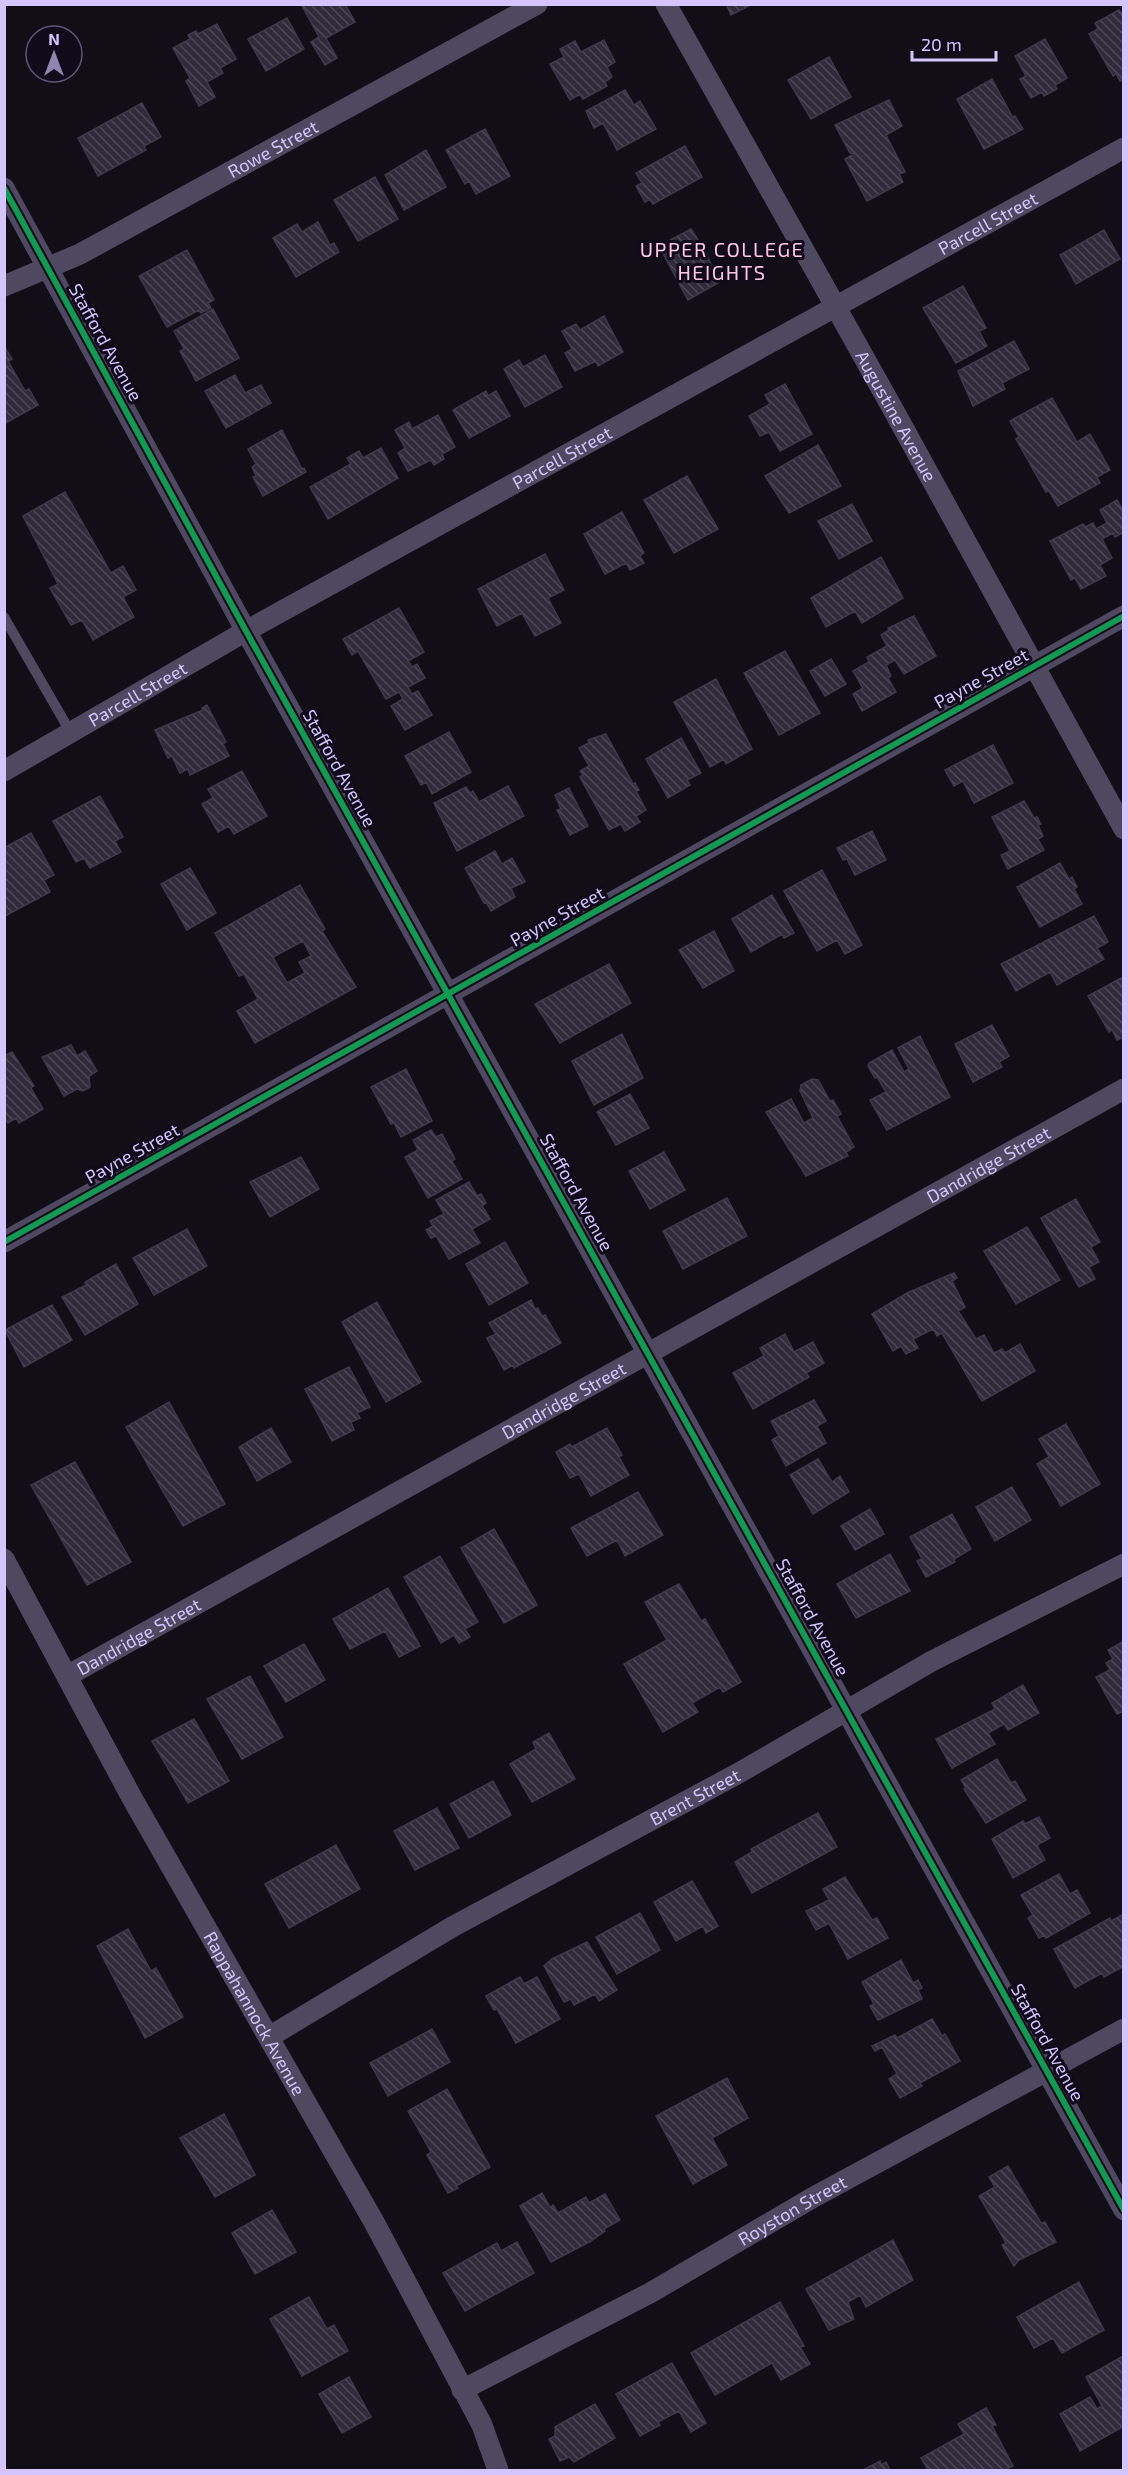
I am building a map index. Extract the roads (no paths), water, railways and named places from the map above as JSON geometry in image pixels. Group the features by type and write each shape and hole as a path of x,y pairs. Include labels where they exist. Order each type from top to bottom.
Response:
{"street":[{"name":"Rowe Street","path":"4,286 80,254 537,4"},
{"name":"Augustine Avenue","path":"666,4 1032,667 1124,829"},
{"name":"Parcell Street","path":"5,770 246,631 1124,148"},
{"name":"Stafford Avenue","path":"4,188 246,631 1124,2210"},
{"name":"Payne Street","path":"4,1242 1124,616"},
{"name":"Dandridge Street","path":"67,1676 1124,1089"},
{"name":"Rappahannock Avenue","path":"4,1560 132,1798 374,2223 482,2426 498,2470"},
{"name":"Brent Street","path":"269,2037 452,1927 737,1774 932,1661 1124,1564"},
{"name":"Royston Street","path":"462,2390 650,2293 812,2198 1124,2030"}],"lane":[{"path":"4,617 71,733"}],"district":[{"name":"UPPER COLLEGE HEIGHTS","path":"722,260"}]}
